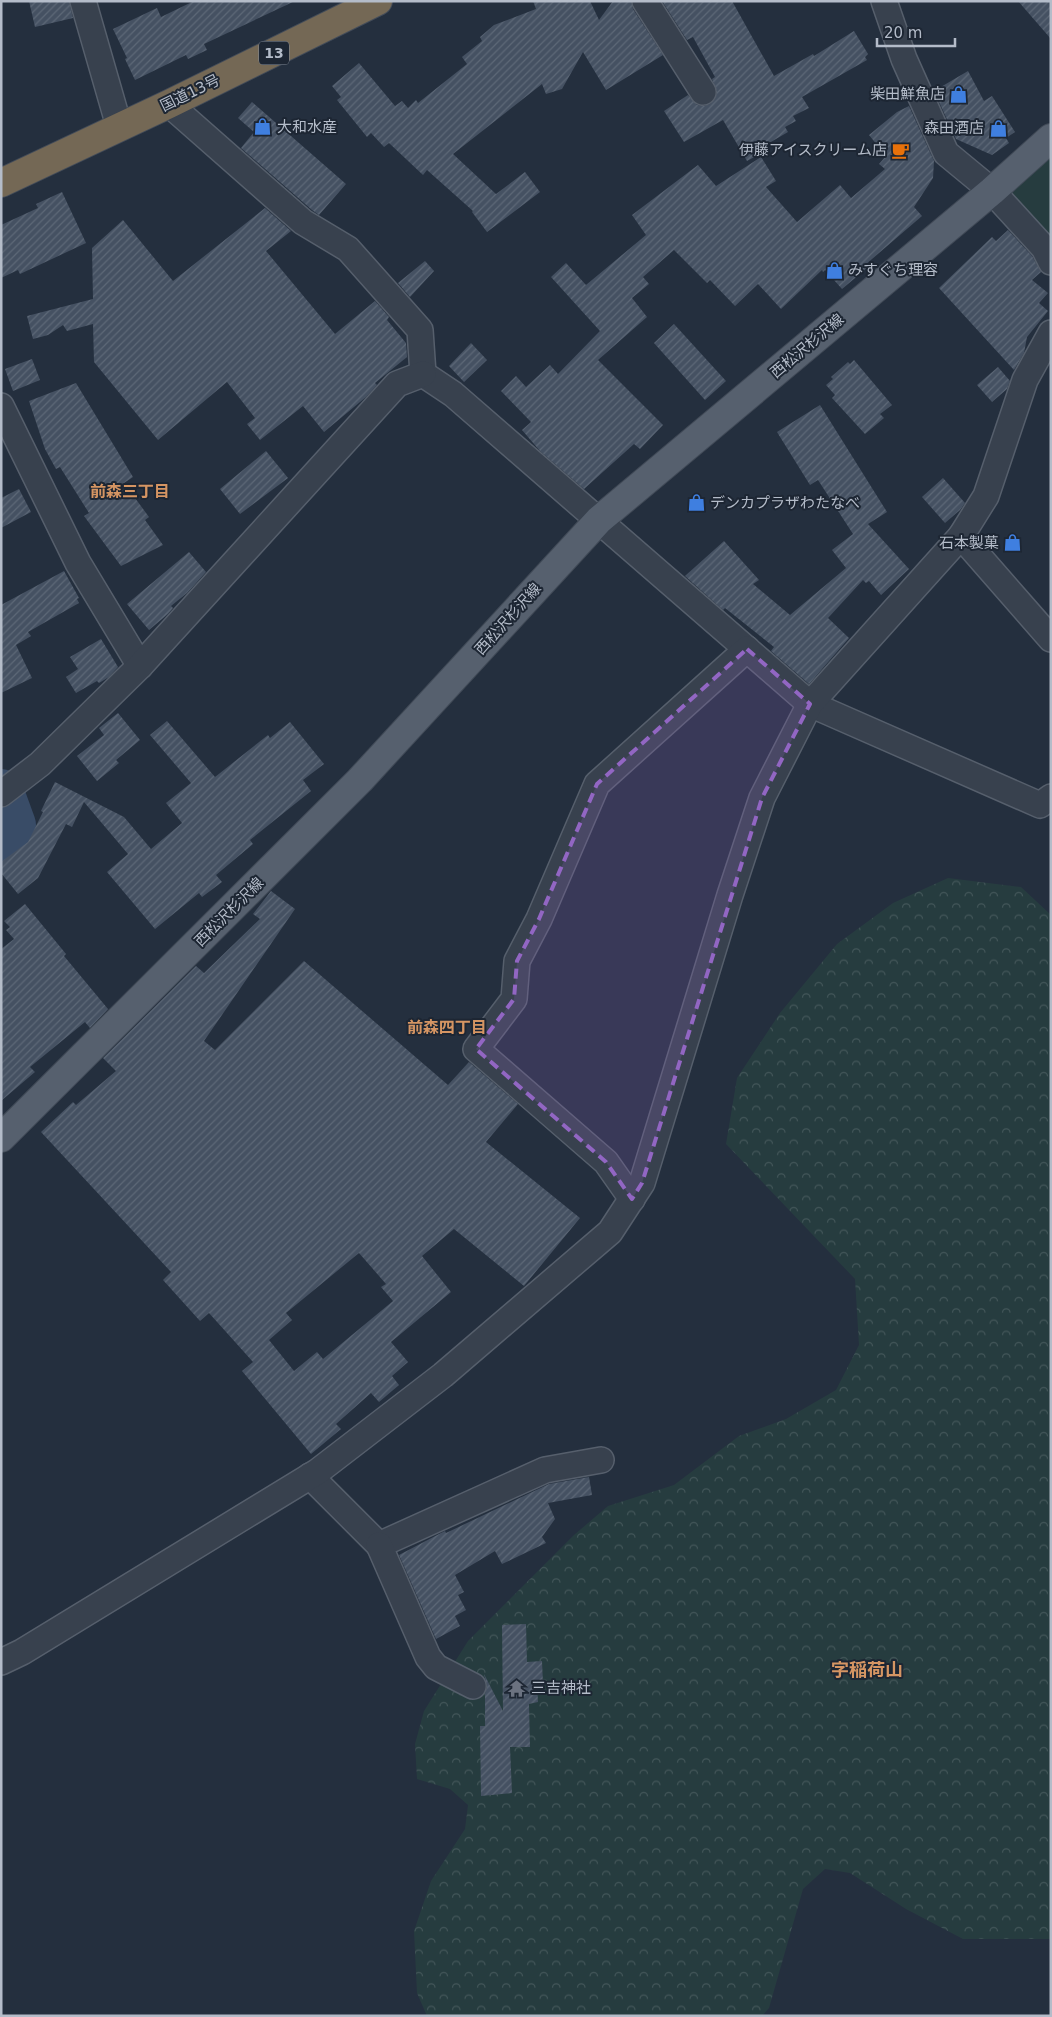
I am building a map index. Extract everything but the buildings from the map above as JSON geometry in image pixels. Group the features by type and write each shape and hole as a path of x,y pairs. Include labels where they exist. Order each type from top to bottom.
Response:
{"highway":[{"name":"国道13号","path":"1,183 169,104 378,1"}],"main road":[{"name":"西松沢杉沢線","path":"1,1138 360,780 599,520 992,191 1051,138"}],"street":[{"path":"84,1 119,126"},
{"path":"645,1 704,92"},
{"path":"884,1 904,59 946,153 992,191 1044,248 1051,262"},
{"path":"169,104 304,222 348,249 420,330 424,374"},
{"path":"1,1662 22,1652 310,1476 443,1375 610,1232 642,1183 727,904 762,798 810,704 960,536 986,496 1025,380 1051,334"},
{"path":"424,374 453,394 810,704 1040,805 1051,797"},
{"path":"1,794 40,764 140,666 397,384 424,374"},
{"path":"1,406 78,563 140,666"},
{"path":"960,536 1051,639"},
{"path":"632,1199 606,1162 476,1049 514,999 517,961 539,919 597,784 747,649"},
{"path":"379,1545 545,1470 601,1460"},
{"path":"310,1476 379,1545 428,1657 436,1667 473,1686"}],"highlighted area":[{"path":"747,649 810,704 762,798 642,1183 632,1199 606,1162 476,1049 514,999 517,961 539,919 597,784"}],"green space":[{"path":"1051,155 1051,248 1007,193"},
{"path":"948,878 1021,887 1051,915 1051,1939 963,1939 906,1909 850,1873 825,1869 803,1889 769,2008 762,2016 427,2016 417,1993 414,1931 431,1881 465,1829 468,1805 450,1789 417,1779 415,1744 424,1711 468,1641 574,1535 608,1506 674,1485 739,1436 786,1419 836,1390 859,1345 855,1279 726,1144 737,1078 780,1013 837,944 893,903"}],"waterway":[{"path":"1,792 13,825 1,838"}],"place":[{"name":"柴田鮮魚店","path":"959,94"},
{"name":"大和水産","path":"263,127"},
{"name":"森田酒店","path":"998,128"},
{"name":"伊藤アイスクリーム店","path":"901,150"},
{"name":"みすぐち理容","path":"834,270"},
{"name":"デンカプラザわたなべ","path":"696,503"},
{"name":"石本製菓","path":"1013,543"},
{"name":"三吉神社","path":"517,1688"}],"district":[{"name":"前森三丁目","path":"130,491"},
{"name":"前森四丁目","path":"447,1027"},
{"name":"字稲荷山","path":"867,1670"}]}
